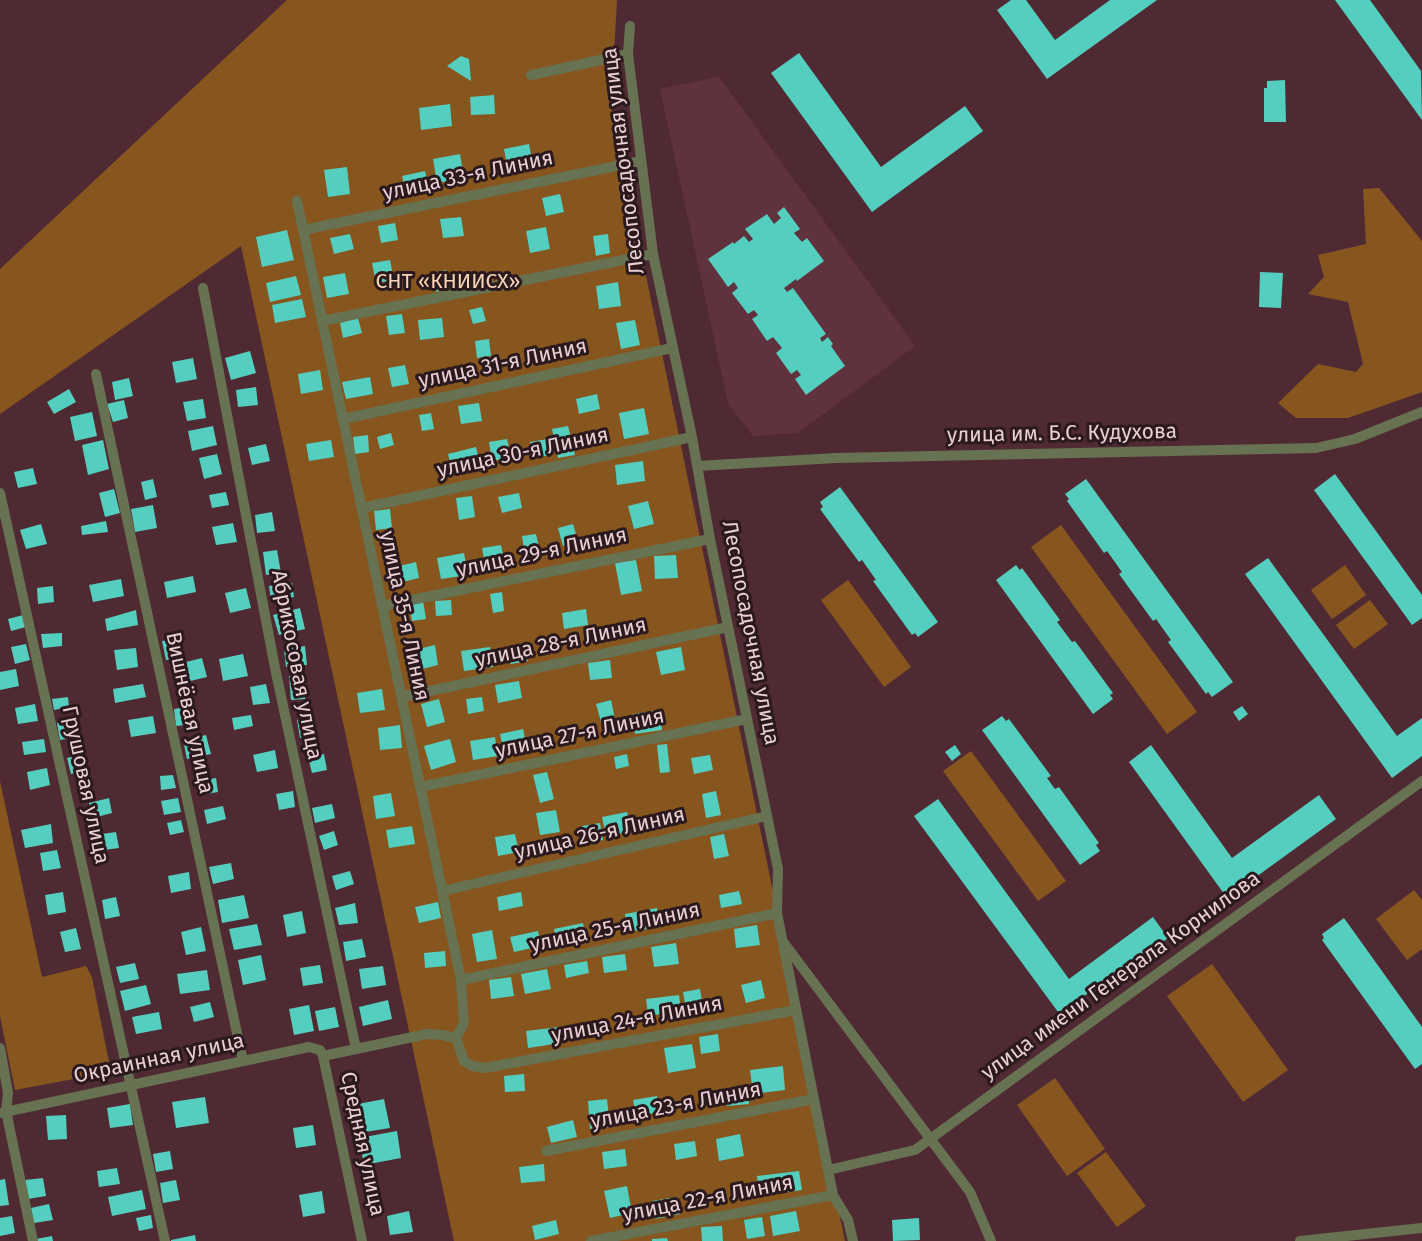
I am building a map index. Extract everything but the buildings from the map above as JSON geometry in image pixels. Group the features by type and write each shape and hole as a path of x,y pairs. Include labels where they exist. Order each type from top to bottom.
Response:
{"street":[{"name":"Лесопосадочная улица","path":"630,26 628,54 652,254 692,437 710,538 778,869 777,913 833,1195 849,1220 853,1241"},
{"path":"531,75 628,54"},
{"name":"улица 33-я Линия","path":"303,230 641,161"},
{"name":"улица 35-я Линия","path":"297,201 461,980 464,1023 456,1038"},
{"path":"322,321 652,254"},
{"name":"Абрикосовая улица","path":"203,288 275,668 356,1049"},
{"name":"улица 31-я Линия","path":"343,419 672,348"},
{"name":"Вишнёвая улица","path":"96,374 243,1061"},
{"name":"улица им. Б.С. Кудухова","path":"697,466 836,458 1316,448 1355,439 1422,412"},
{"name":"улица 30-я Линия","path":"362,508 692,437"},
{"name":"Грушовая улица","path":"0,493 165,1241"},
{"name":"улица 29-я Линия","path":"382,606 710,538"},
{"name":"улица 28-я Линия","path":"402,697 728,627"},
{"name":"улица 27-я Линия","path":"420,787 747,718"},
{"name":"улица имени Генерала Корнилова","path":"828,1170 915,1150 1422,781"},
{"name":"улица 26-я Линия","path":"442,891 767,816"},
{"name":"улица 25-я Линия","path":"461,980 777,913"},
{"path":"782,940 970,1192 991,1241"},
{"name":"улица 24-я Линия","path":"456,1038 464,1061 472,1066 485,1068 796,1010"},
{"path":"323,1056 427,1034 456,1038"},
{"name":"Окраинная улица","path":"3,1112 309,1047 320,1050 323,1056"},
{"path":"0,1048 8,1093 3,1112 33,1241"},
{"name":"Средняя улица","path":"323,1056 362,1241"},
{"name":"улица 23-я Линия","path":"546,1151 814,1100"},
{"name":"улица 22-я Линия","path":"591,1241 833,1195"},
{"path":"1300,1241 1422,1228"}],"shaded area":[{"path":"719,77 915,346 798,433 753,436 728,403 660,89"}],"green space":[{"name":"СНТ «КНИИСХ»","path":"287,0 617,0 611,106 845,1241 454,1241 241,246 0,414 0,269"},
{"path":"1379,188 1422,241 1422,392 1348,418 1296,418 1278,403 1318,364 1356,372 1363,364 1348,302 1308,294 1324,277 1318,255 1366,244 1363,189"},
{"path":"1061,525 1197,712 1167,734 1031,547"},
{"path":"1345,565 1366,595 1332,619 1311,590"},
{"path":"848,580 911,667 884,687 821,600"},
{"path":"1370,600 1388,624 1354,649 1336,625"},
{"path":"971,751 1066,881 1038,901 943,771"},
{"path":"0,781 42,977 86,966 92,977 111,1072 15,1090 0,1016"},
{"path":"1414,890 1422,900 1422,949 1407,960 1376,919"},
{"path":"1212,964 1288,1070 1243,1102 1167,996"},
{"path":"1055,1078 1105,1149 1067,1176 1017,1105"},
{"path":"1106,1152 1146,1206 1117,1227 1077,1173"}]}
